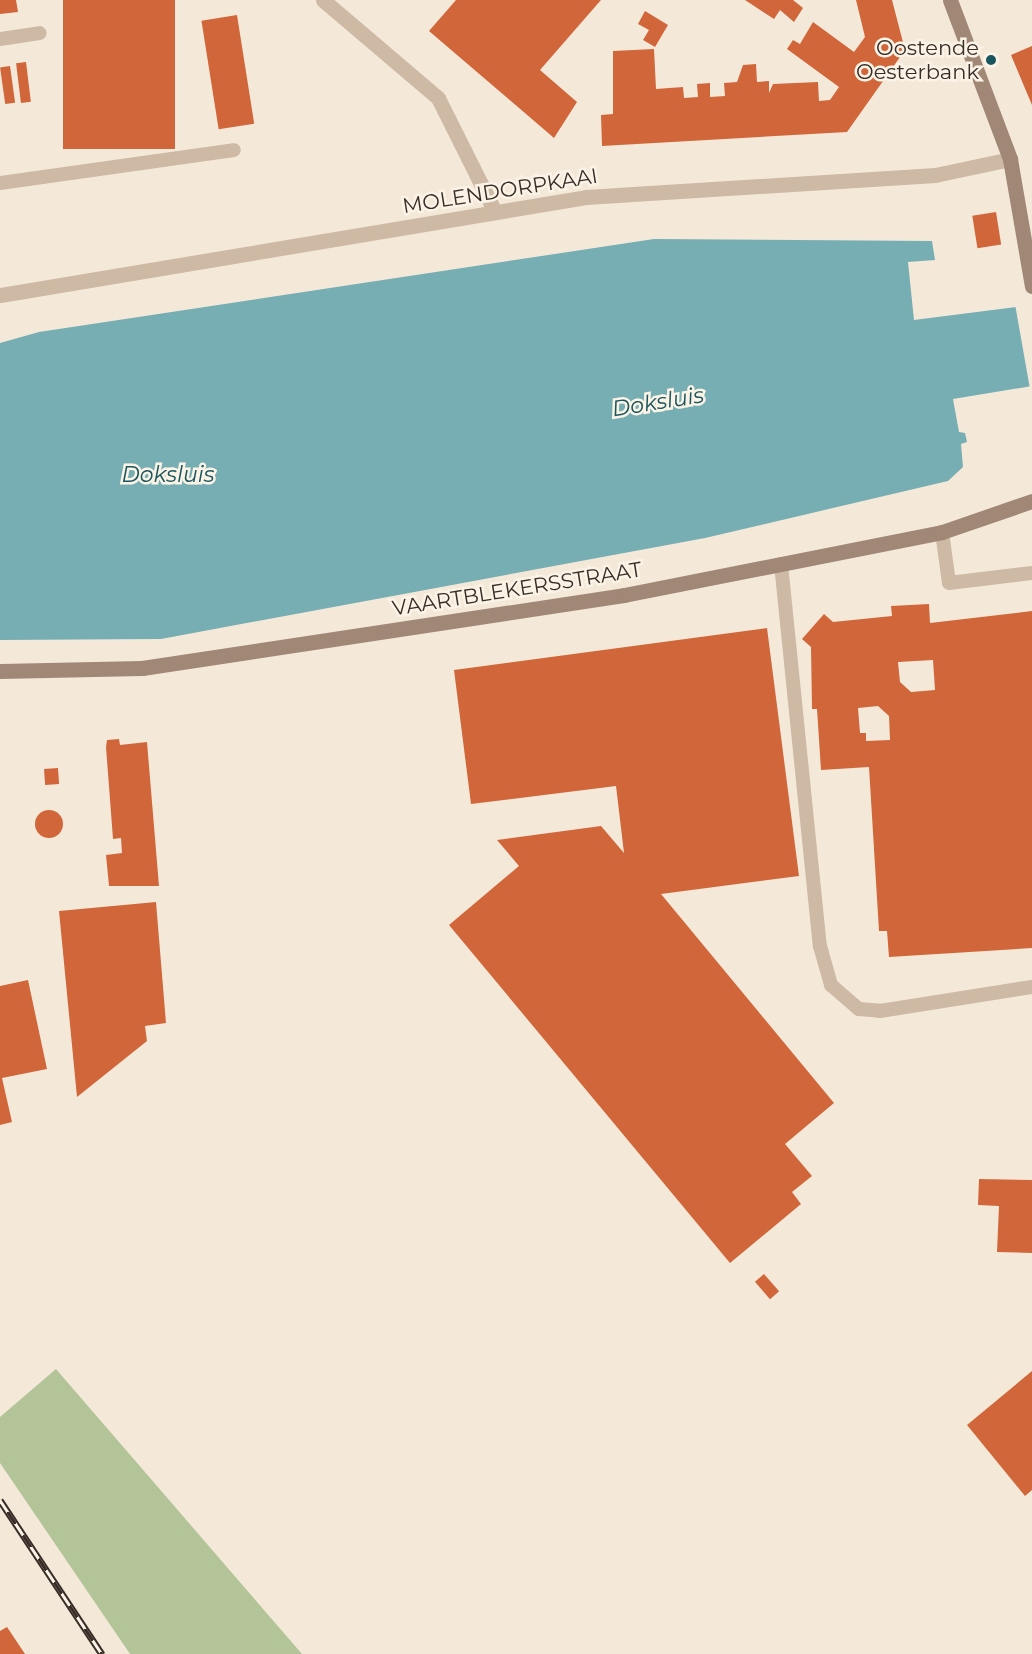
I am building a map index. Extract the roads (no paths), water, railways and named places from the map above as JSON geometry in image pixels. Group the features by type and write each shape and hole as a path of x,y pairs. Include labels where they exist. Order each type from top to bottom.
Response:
{"street":[{"path":"323,0 438,98 495,212"},
{"path":"950,0 1010,159 1032,286"},
{"name":"MOLENDORPKAAI","path":"0,296 586,197 935,175 1010,159"},
{"name":"VAARTBLEKERSSTRAAT","path":"0,671 142,668 624,595 942,532 1032,501"}],"lane":[{"path":"0,39 40,33"},
{"path":"0,183 234,150"},
{"path":"942,532 949,584 1032,573"},
{"path":"781,564 820,946 831,985 860,1009 880,1011 1032,987"}],"water":[{"name":"Doksluis","path":"654,239 932,241 935,260 908,262 914,320 1032,305 1032,386 953,399 959,432 965,433 967,442 961,444 963,467 948,481 705,538 161,639 0,640 0,343 39,332"}],"railway":[{"path":"0,1500 102,1654"}],"place":[{"name":"Oostende Oesterbank","path":"991,60"}]}
